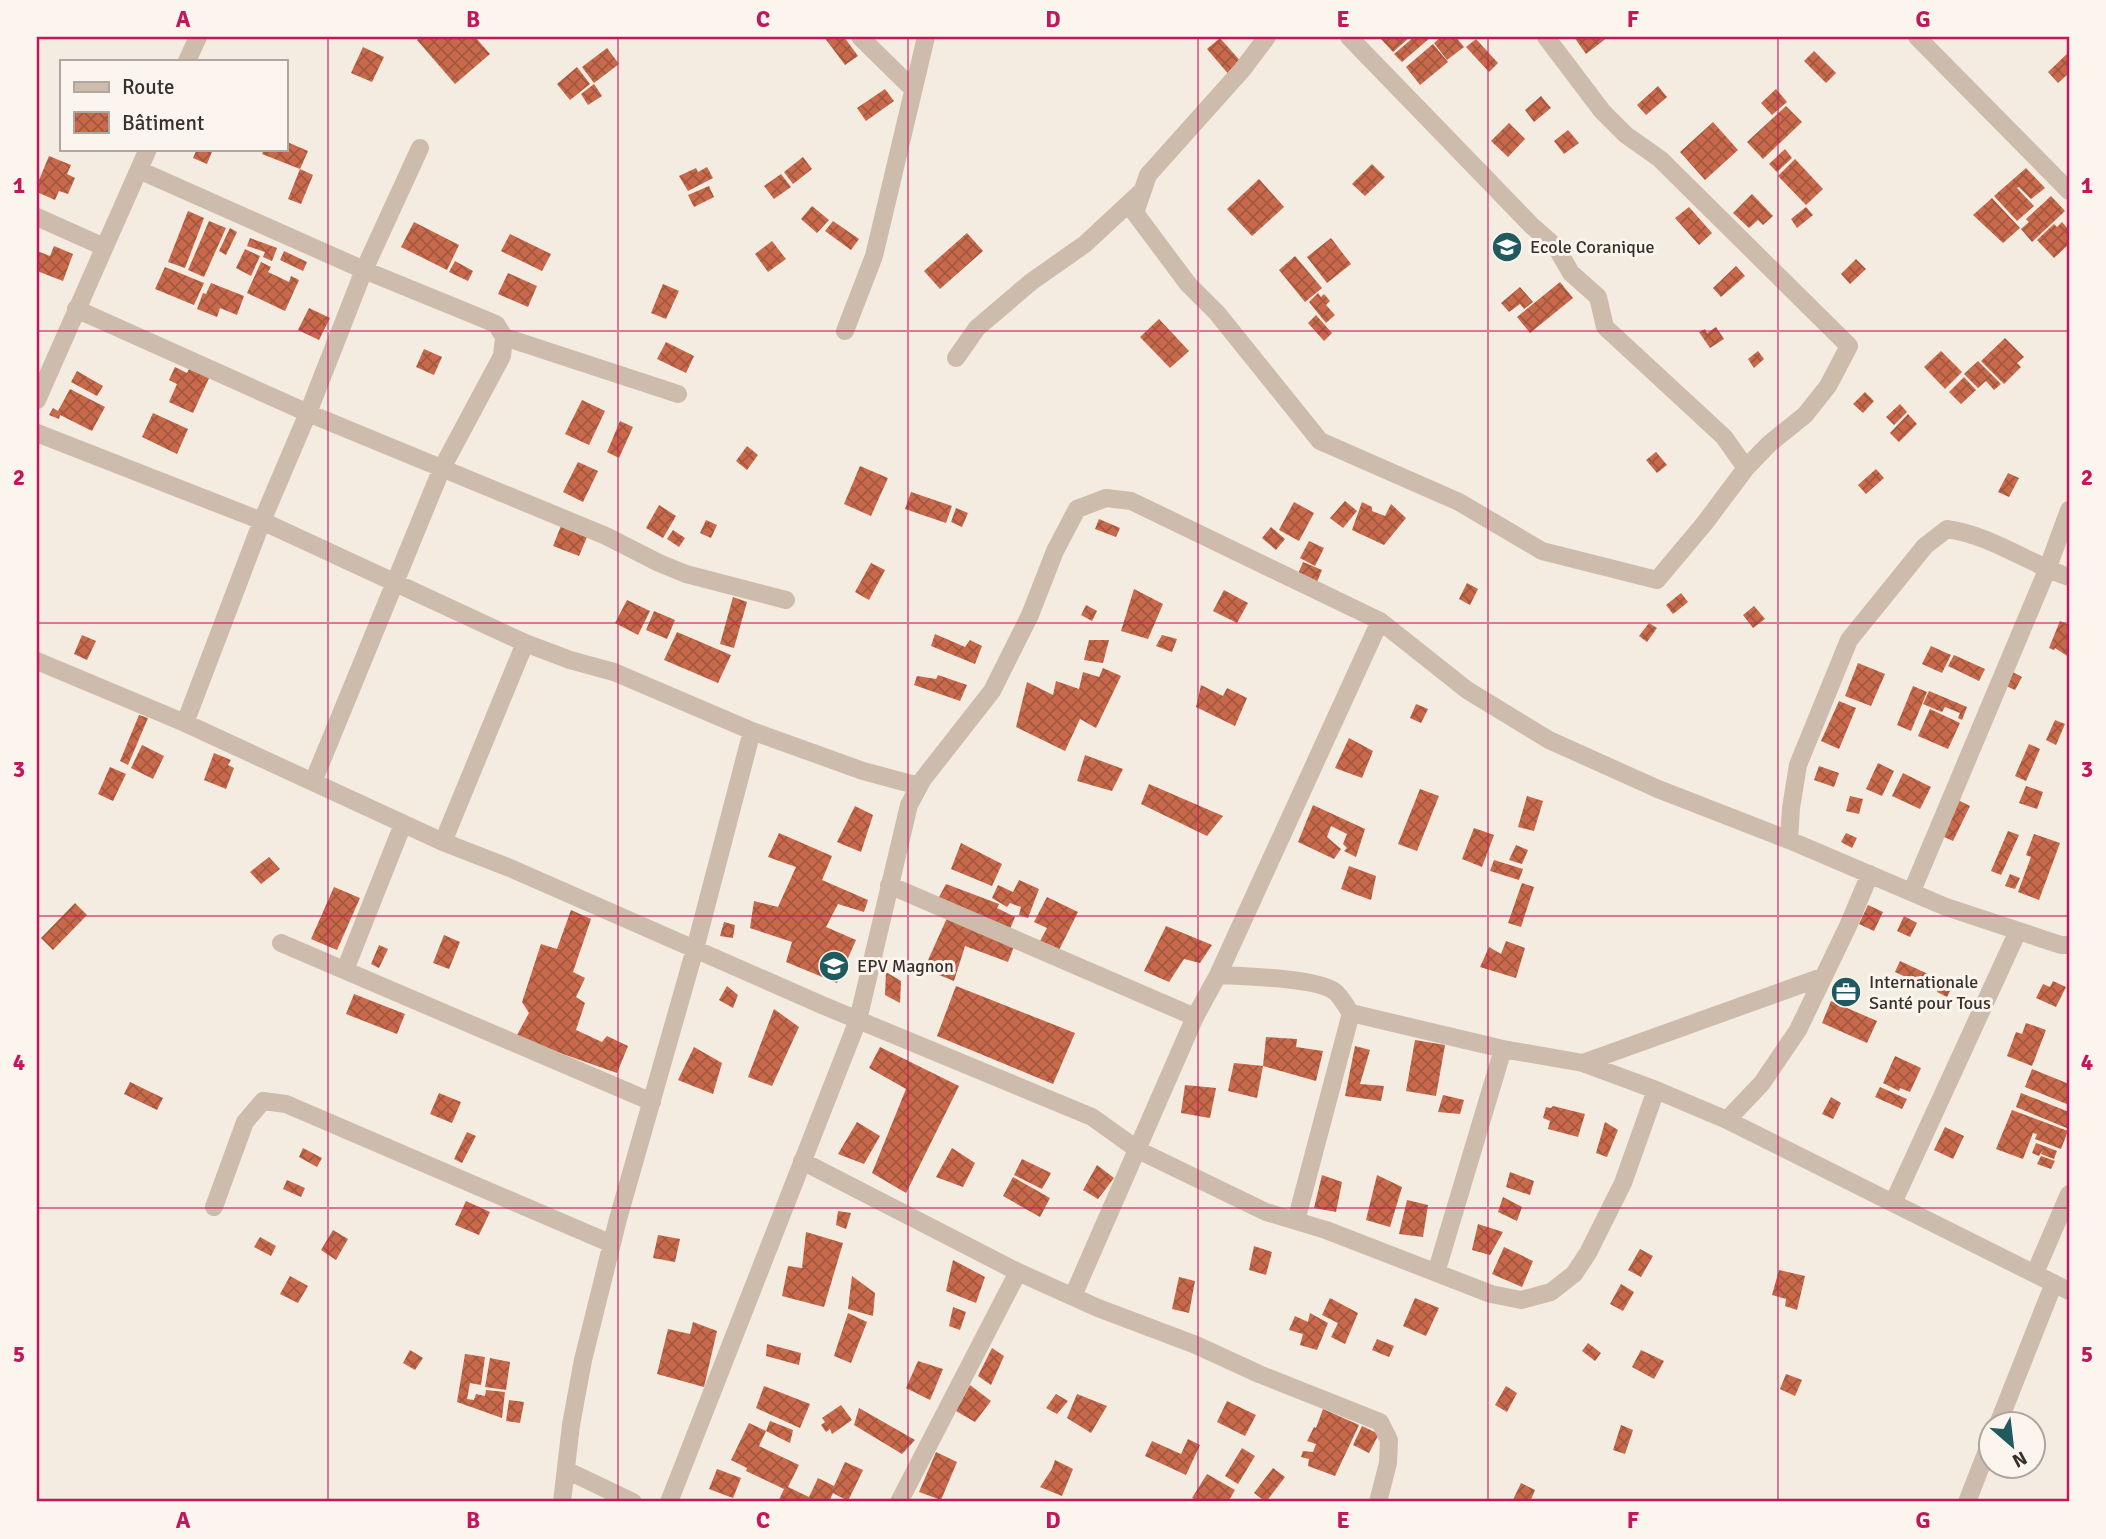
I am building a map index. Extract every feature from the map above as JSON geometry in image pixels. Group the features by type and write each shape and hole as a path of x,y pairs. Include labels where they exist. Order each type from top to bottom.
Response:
{"street":[{"path":"187,60 198,37"},
{"path":"860,37 913,89"},
{"path":"845,331 874,256 926,37"},
{"path":"1267,37 1148,175 1135,213 1188,284 1217,313 1320,441 1458,502 1542,551 1657,580 1746,468 1769,444 1805,415 1828,386 1849,346 1660,159 1618,127 1589,95 1546,37"},
{"path":"1349,37 1532,226 1556,247 1570,273 1598,297 1605,327 1724,437 1746,468"},
{"path":"1916,37 2069,191"},
{"path":"185,723 262,521 364,270 420,148"},
{"path":"37,400 148,150"},
{"path":"139,170 364,270 496,324 503,337 502,356 442,468 313,782"},
{"path":"956,358 977,328 1031,282 1085,244 1141,192"},
{"path":"37,217 104,247"},
{"path":"76,309 308,413 606,536 659,563 686,574 786,600"},
{"path":"503,337 678,394"},
{"path":"37,433 262,521 525,643 570,660 614,672 752,731 863,771 919,786"},
{"path":"668,1502 858,1020 909,805 919,786 992,691 1030,615 1055,551 1077,509 1106,498 1131,501 1380,621 1467,690 1549,740 1658,789 1789,840 1946,907 2061,945 2069,945"},
{"path":"1912,891 2047,569 2069,509"},
{"path":"1789,840 1798,765 1849,640 1925,546 1947,529 1969,532 2069,578"},
{"path":"1073,1296 1195,1017 1218,975 1380,621"},
{"path":"443,842 525,643"},
{"path":"37,661 185,723 443,842 510,868 858,1020 1092,1117 1138,1150 1266,1212 1326,1230 1491,1294 1521,1300 1551,1292 1574,1274 1588,1253 1623,1183 1656,1090"},
{"path":"562,1502 583,1360 752,731"},
{"path":"345,970 402,824"},
{"path":"1727,1120 1762,1083 1798,1030 1870,874"},
{"path":"889,885 1195,1017"},
{"path":"1893,1203 2018,931"},
{"path":"281,943 652,1102"},
{"path":"1218,975 1290,980 1327,988 1336,992 1351,1013 1503,1049 1583,1063 1727,1120 2062,1287 2004,1410"},
{"path":"1583,1063 1822,978"},
{"path":"1296,1221 1351,1013"},
{"path":"1436,1273 1503,1049"},
{"path":"214,1207 245,1122 263,1101 286,1104 612,1244"},
{"path":"802,1161 1018,1272 1380,1422 1390,1440 1388,1463 1378,1502"},
{"path":"2035,1273 2069,1194"},
{"path":"900,1502 1018,1272"},
{"path":"566,1469 633,1502"},
{"path":"1967,1502 1976,1479"}],"building":[{"path":"420,37 475,37 490,54 455,84 417,40"},
{"path":"824,37 844,37 858,56 845,65"},
{"path":"1379,37 1410,37 1393,52"},
{"path":"1414,37 1431,37 1402,62 1394,54"},
{"path":"1441,37 1456,37 1464,47 1447,60 1434,43"},
{"path":"1574,37 1608,37 1586,54"},
{"path":"1220,38 1243,64 1230,76 1207,49"},
{"path":"1476,39 1498,63 1489,72 1466,47"},
{"path":"1433,44 1448,62 1420,85 1406,67"},
{"path":"363,47 384,57 372,82 351,73"},
{"path":"607,48 619,64 594,83 582,67"},
{"path":"1814,51 1836,73 1826,83 1804,61"},
{"path":"2069,52 2069,73 2058,83 2048,72"},
{"path":"577,67 590,84 570,100 557,84"},
{"path":"594,84 602,96 588,105 581,94"},
{"path":"1658,86 1667,97 1646,115 1637,105"},
{"path":"885,89 894,101 866,121 857,108"},
{"path":"1776,89 1787,102 1772,115 1761,103"},
{"path":"1541,96 1551,108 1534,122 1525,110"},
{"path":"1786,106 1802,122 1763,159 1747,142"},
{"path":"1713,122 1738,150 1705,180 1680,152"},
{"path":"1509,123 1525,139 1508,157 1491,141"},
{"path":"1568,130 1579,143 1564,154 1554,141"},
{"path":"287,142 308,151 300,169 262,154 264,150 287,150"},
{"path":"1785,149 1792,158 1777,172 1769,164"},
{"path":"197,150 213,150 207,164 193,158"},
{"path":"49,156 71,165 67,174 75,178 68,194 59,191 55,200 37,192 37,185"},
{"path":"803,157 812,169 793,184 784,172"},
{"path":"1795,159 1823,189 1806,205 1778,176"},
{"path":"1372,164 1385,177 1365,196 1352,184"},
{"path":"707,167 713,178 688,191 679,176 696,168 698,172"},
{"path":"2026,168 2045,188 2031,199 2017,188 2034,206 2017,221 1994,196"},
{"path":"300,169 313,175 301,204 288,199"},
{"path":"781,174 791,187 774,199 764,186"},
{"path":"1259,179 1284,207 1252,236 1227,209"},
{"path":"709,186 714,197 694,207 688,195"},
{"path":"1752,194 1773,216 1763,225 1758,220 1749,228 1733,213"},
{"path":"2051,196 2065,211 2032,242 2021,229 2029,222 2026,219"},
{"path":"1992,198 2020,228 2003,243 1973,215"},
{"path":"812,206 829,220 817,233 801,219"},
{"path":"1689,207 1712,233 1699,245 1675,218"},
{"path":"1806,207 1813,215 1797,228 1791,219"},
{"path":"188,211 204,218 185,268 168,262"},
{"path":"209,221 226,228 204,277 188,270"},
{"path":"833,221 859,239 851,250 825,231"},
{"path":"414,222 459,245 447,270 401,247"},
{"path":"2062,222 2069,230 2069,244 2054,258 2037,240 2054,224 2057,227"},
{"path":"230,228 237,232 226,255 219,251"},
{"path":"967,233 983,251 940,289 924,271"},
{"path":"510,234 551,254 542,271 501,251"},
{"path":"250,238 277,248 272,261 263,257 265,252 247,246"},
{"path":"1331,238 1351,264 1327,283 1307,257"},
{"path":"772,241 786,259 768,272 755,254"},
{"path":"54,246 73,254 63,281 37,271 37,251 50,256"},
{"path":"245,249 260,256 251,276 236,268"},
{"path":"284,251 307,262 303,271 280,260"},
{"path":"1295,256 1322,288 1305,302 1279,270"},
{"path":"1856,259 1866,269 1850,284 1841,274"},
{"path":"455,261 473,271 468,281 449,272"},
{"path":"261,262 271,267 268,272 289,282 291,276 299,280 285,311 247,293"},
{"path":"1736,266 1745,276 1721,297 1713,288"},
{"path":"165,267 204,283 194,305 155,289"},
{"path":"508,273 537,286 528,307 498,294"},
{"path":"1560,282 1573,298 1530,333 1517,317"},
{"path":"211,283 244,296 237,315 220,308 217,317 197,309 203,293 206,294"},
{"path":"663,284 679,291 666,319 651,313"},
{"path":"1520,287 1533,302 1524,309 1520,304 1509,312 1501,303"},
{"path":"1318,293 1321,297 1324,294 1330,301 1326,305 1335,315 1326,323 1309,302"},
{"path":"309,308 330,318 319,340 298,330"},
{"path":"1316,315 1332,333 1324,341 1308,323"},
{"path":"1159,319 1189,351 1170,368 1140,337"},
{"path":"1716,327 1724,339 1710,348 1699,332 1705,329 1707,333"},
{"path":"2005,338 2024,357 2017,363 2021,367 2004,384 1981,361"},
{"path":"666,342 694,356 686,373 657,359"},
{"path":"424,349 442,357 434,375 416,367"},
{"path":"1758,351 1764,359 1754,368 1748,359"},
{"path":"1941,351 1962,372 1945,389 1924,367"},
{"path":"1978,361 2001,384 1994,390 1986,381 1978,388 1964,374"},
{"path":"175,367 187,373 190,367 210,376 193,413 169,402 177,384 169,380"},
{"path":"77,371 103,386 97,396 71,382"},
{"path":"1964,377 1976,390 1961,404 1949,392"},
{"path":"70,389 105,407 92,431 60,415 59,419 49,415 53,408 58,411"},
{"path":"1865,392 1874,401 1863,413 1853,404"},
{"path":"582,400 605,411 589,445 565,434"},
{"path":"1900,404 1907,412 1894,425 1886,417"},
{"path":"153,413 188,429 177,454 142,437"},
{"path":"1908,414 1917,424 1899,442 1890,433"},
{"path":"620,421 633,427 619,458 607,452"},
{"path":"747,446 758,455 747,470 736,461"},
{"path":"1656,452 1667,465 1657,473 1646,460"},
{"path":"578,462 598,471 583,502 563,492"},
{"path":"860,466 888,478 871,516 844,504"},
{"path":"1876,469 1884,478 1866,494 1858,485"},
{"path":"2008,473 2019,478 2009,497 1998,492"},
{"path":"911,492 952,506 946,523 905,509"},
{"path":"1345,501 1357,511 1343,528 1330,518"},
{"path":"1294,502 1314,513 1299,541 1279,530"},
{"path":"1362,502 1372,507 1372,511 1385,516 1391,504 1406,518 1384,545 1352,530"},
{"path":"659,505 676,516 663,538 646,528"},
{"path":"956,508 968,513 962,527 951,522"},
{"path":"1099,519 1120,528 1116,537 1095,529"},
{"path":"706,520 717,525 711,538 700,533"},
{"path":"561,526 587,537 579,556 553,546"},
{"path":"1271,527 1285,539 1276,550 1262,538"},
{"path":"673,530 685,538 679,547 667,539"},
{"path":"1309,541 1324,548 1315,566 1300,558"},
{"path":"1303,562 1322,570 1317,582 1298,574"},
{"path":"871,563 885,570 869,600 855,592"},
{"path":"1467,583 1478,589 1470,605 1459,599"},
{"path":"1134,589 1163,604 1148,639 1121,631"},
{"path":"1224,590 1248,603 1237,623 1213,611"},
{"path":"1681,593 1688,602 1673,614 1666,605"},
{"path":"733,597 747,602 734,648 720,644"},
{"path":"627,600 650,611 638,635 615,623"},
{"path":"1086,605 1097,611 1092,621 1081,615"},
{"path":"1754,606 1765,619 1753,628 1743,615"},
{"path":"654,611 675,620 667,639 646,630"},
{"path":"2060,621 2069,625 2069,657 2055,648 2049,648"},
{"path":"1649,623 1657,628 1647,642 1639,636"},
{"path":"677,632 731,655 718,683 664,660"},
{"path":"935,634 965,647 970,640 982,646 975,664 931,646"},
{"path":"82,635 96,641 87,660 74,654"},
{"path":"1162,635 1177,639 1172,652 1156,646"},
{"path":"1089,640 1109,640 1103,663 1084,660"},
{"path":"1931,646 1951,655 1942,673 1922,664"},
{"path":"1954,655 1985,669 1979,681 1948,666"},
{"path":"1858,663 1885,674 1871,706 1845,696"},
{"path":"1103,668 1121,676 1096,728 1080,719 1065,751 1016,727 1027,682 1053,695 1056,681 1079,689 1083,672 1099,677"},
{"path":"2011,671 2022,677 2015,690 2004,685"},
{"path":"938,675 967,685 960,701 914,685 917,676 936,679"},
{"path":"1201,685 1223,696 1227,688 1247,698 1235,726 1196,707"},
{"path":"1913,686 1927,692 1911,731 1897,725"},
{"path":"1929,691 1967,707 1962,720 1958,718 1960,713 1945,707 1942,712 1923,704"},
{"path":"1839,701 1856,708 1839,749 1821,741"},
{"path":"1416,704 1428,709 1421,723 1410,718"},
{"path":"1930,709 1960,723 1948,749 1918,736"},
{"path":"139,715 148,718 128,765 120,761"},
{"path":"2055,720 2065,724 2056,745 2046,740"},
{"path":"1349,738 1373,751 1362,778 1335,768"},
{"path":"2029,744 2040,749 2026,781 2015,776"},
{"path":"142,745 164,756 153,779 131,768"},
{"path":"214,753 231,760 228,765 234,768 226,789 204,780"},
{"path":"1085,755 1123,769 1112,791 1077,781"},
{"path":"1878,763 1894,771 1882,796 1866,789"},
{"path":"1819,766 1839,773 1834,787 1814,780"},
{"path":"110,767 126,774 113,801 98,794"},
{"path":"1903,773 1931,787 1920,809 1892,796"},
{"path":"1149,784 1223,816 1207,836 1141,804"},
{"path":"2026,786 2043,792 2037,809 2019,803"},
{"path":"1420,789 1439,796 1417,851 1398,844"},
{"path":"1527,796 1543,801 1534,831 1518,827"},
{"path":"1850,796 1863,799 1859,814 1846,811"},
{"path":"1958,800 1970,806 1953,841 1942,836"},
{"path":"1313,805 1365,829 1356,857 1344,851 1347,848 1343,844 1347,834 1331,826 1327,837 1341,849 1334,859 1298,842"},
{"path":"855,806 873,815 861,852 837,842"},
{"path":"1474,828 1494,835 1482,867 1462,859"},
{"path":"2008,831 2019,835 2001,875 1991,871"},
{"path":"779,833 832,856 822,880 868,900 864,912 838,904 826,927 856,940 837,983 786,962 792,942 750,928 754,901 778,907 796,867 768,857"},
{"path":"1846,833 1857,838 1852,848 1841,842"},
{"path":"2034,834 2060,843 2039,900 2018,892 2031,857 2026,855"},
{"path":"961,843 1002,864 992,886 951,869"},
{"path":"1516,845 1528,850 1522,864 1509,860"},
{"path":"269,857 280,869 261,884 250,872"},
{"path":"1494,860 1523,869 1519,880 1490,871"},
{"path":"1349,866 1376,876 1371,900 1341,889"},
{"path":"2010,874 2020,878 2015,889 2005,886"},
{"path":"1019,880 1039,889 1028,918 1019,915 1021,907 1010,903 1007,907 992,898 998,885 1013,892"},
{"path":"1522,883 1534,887 1521,927 1508,923"},
{"path":"946,884 999,904 997,908 1015,917 1010,929 938,899"},
{"path":"334,887 360,898 337,950 311,939"},
{"path":"1047,897 1078,912 1058,952 1039,943 1047,928 1034,922"},
{"path":"75,903 87,915 53,950 41,938"},
{"path":"1868,905 1883,912 1874,931 1859,924"},
{"path":"571,910 591,919 573,972 585,978 576,997 585,1003 576,1030 602,1042 607,1036 628,1046 617,1073 517,1035 529,1013 522,1002 541,944 557,949"},
{"path":"1904,916 1917,923 1910,937 1897,931"},
{"path":"947,918 1015,944 1008,962 965,946 954,981 924,969"},
{"path":"724,922 735,925 733,938 720,936"},
{"path":"1166,926 1212,945 1200,963 1184,959 1169,982 1144,971"},
{"path":"444,935 460,942 449,969 433,963"},
{"path":"1506,941 1525,948 1516,978 1480,967 1489,947 1501,954"},
{"path":"379,945 388,949 379,968 371,964"},
{"path":"1900,961 1928,974 1923,985 1895,972"},
{"path":"886,972 901,981 900,1003 885,995"},
{"path":"2053,981 2066,987 2056,1007 2036,998 2043,984 2050,987"},
{"path":"1941,982 1952,987 1947,997 1937,992"},
{"path":"727,986 738,995 733,1008 719,1000"},
{"path":"956,986 1075,1033 1053,1084 937,1036"},
{"path":"354,994 405,1014 397,1034 346,1014"},
{"path":"1831,1001 1877,1021 1867,1043 1822,1023"},
{"path":"774,1009 799,1027 772,1086 748,1077"},
{"path":"2026,1023 2046,1030 2032,1066 2007,1056 2016,1032 2022,1034"},
{"path":"1266,1037 1297,1039 1296,1047 1323,1051 1316,1081 1263,1066"},
{"path":"1415,1040 1445,1045 1436,1096 1406,1091"},
{"path":"1355,1046 1370,1050 1360,1084 1384,1086 1381,1101 1345,1096"},
{"path":"694,1047 722,1063 713,1094 678,1080"},
{"path":"880,1047 959,1086 906,1193 872,1173 906,1089 869,1068"},
{"path":"1895,1056 1921,1068 1910,1092 1900,1088 1899,1091 1883,1083"},
{"path":"1234,1063 1263,1066 1257,1098 1228,1091"},
{"path":"2032,1069 2069,1084 2069,1105 2025,1087"},
{"path":"130,1082 163,1098 157,1110 124,1094"},
{"path":"1185,1085 1216,1088 1210,1118 1181,1113"},
{"path":"1880,1087 1907,1099 1902,1109 1875,1097"},
{"path":"439,1093 461,1102 452,1123 430,1114"},
{"path":"2021,1093 2069,1112 2069,1129 2016,1107"},
{"path":"1443,1095 1464,1100 1460,1114 1438,1112"},
{"path":"1831,1097 1841,1103 1833,1119 1822,1114"},
{"path":"1553,1106 1585,1114 1578,1137 1548,1129 1550,1121 1543,1118 1546,1107"},
{"path":"2012,1110 2068,1131 2061,1149 2035,1139 2037,1134 2033,1133 2023,1159 1996,1149"},
{"path":"857,1122 880,1136 864,1164 838,1154"},
{"path":"1605,1122 1618,1130 1607,1157 1596,1153"},
{"path":"1945,1127 1964,1136 1953,1159 1934,1150"},
{"path":"467,1132 476,1136 462,1163 454,1159"},
{"path":"2036,1143 2057,1151 2054,1159 2041,1154 2043,1149 2039,1156 2032,1153"},
{"path":"303,1148 322,1158 317,1167 299,1157"},
{"path":"952,1148 975,1163 963,1187 936,1177"},
{"path":"2041,1156 2055,1161 2051,1169 2037,1164"},
{"path":"1022,1159 1051,1173 1042,1189 1014,1175"},
{"path":"1097,1165 1114,1178 1098,1199 1083,1190"},
{"path":"1510,1172 1534,1181 1530,1195 1506,1187"},
{"path":"1322,1175 1342,1182 1336,1212 1314,1208"},
{"path":"1377,1175 1402,1187 1390,1227 1366,1220"},
{"path":"1013,1177 1050,1198 1040,1217 1003,1196"},
{"path":"287,1180 305,1188 301,1197 283,1189"},
{"path":"1503,1197 1522,1207 1517,1221 1498,1212"},
{"path":"1407,1200 1428,1205 1423,1237 1399,1234"},
{"path":"466,1201 490,1212 479,1235 455,1225"},
{"path":"838,1211 851,1213 846,1229 836,1225"},
{"path":"1478,1224 1503,1232 1490,1255 1472,1250"},
{"path":"333,1230 348,1239 336,1260 321,1250"},
{"path":"806,1232 843,1243 824,1307 782,1296 788,1266 802,1268"},
{"path":"658,1235 680,1239 675,1262 653,1258"},
{"path":"260,1237 276,1246 271,1256 254,1247"},
{"path":"1254,1246 1272,1252 1266,1275 1249,1270"},
{"path":"1504,1247 1533,1261 1522,1287 1492,1274"},
{"path":"1640,1249 1653,1256 1641,1277 1628,1270"},
{"path":"953,1260 985,1277 976,1303 946,1291"},
{"path":"1779,1270 1805,1276 1797,1310 1785,1306 1786,1299 1772,1295"},
{"path":"290,1276 308,1286 298,1303 280,1294"},
{"path":"852,1276 875,1293 873,1316 848,1309"},
{"path":"1179,1277 1195,1281 1189,1313 1172,1309"},
{"path":"1621,1284 1634,1292 1623,1311 1610,1304"},
{"path":"1330,1298 1358,1313 1345,1344 1331,1337 1338,1323 1322,1315"},
{"path":"1415,1298 1439,1308 1426,1336 1403,1326"},
{"path":"953,1307 966,1312 960,1330 949,1326"},
{"path":"848,1313 867,1322 851,1363 834,1356"},
{"path":"1310,1313 1328,1323 1317,1350 1300,1345 1303,1334 1289,1330 1295,1316 1308,1322"},
{"path":"693,1322 717,1331 704,1387 657,1374 668,1329 690,1334"},
{"path":"1377,1339 1394,1346 1389,1357 1372,1350"},
{"path":"1588,1343 1601,1353 1595,1361 1582,1351"},
{"path":"767,1344 801,1353 799,1365 766,1356"},
{"path":"992,1348 1004,1356 991,1385 978,1376"},
{"path":"410,1350 423,1358 415,1370 403,1363"},
{"path":"1641,1350 1664,1361 1654,1379 1632,1367"},
{"path":"465,1354 485,1357 481,1385 470,1383 467,1399 474,1400 476,1394 485,1396 486,1390 505,1392 502,1418 457,1402"},
{"path":"490,1358 510,1362 506,1390 485,1387"},
{"path":"918,1361 943,1369 930,1400 906,1388"},
{"path":"1786,1374 1802,1380 1795,1396 1780,1389"},
{"path":"970,1385 991,1401 975,1422 956,1411"},
{"path":"764,1386 810,1404 800,1428 756,1408"},
{"path":"1506,1386 1517,1393 1507,1412 1495,1405"},
{"path":"1056,1394 1068,1401 1057,1414 1046,1408"},
{"path":"1077,1394 1107,1406 1091,1433 1067,1418"},
{"path":"509,1400 524,1402 520,1423 506,1421"},
{"path":"1227,1401 1256,1415 1245,1436 1217,1422"},
{"path":"841,1405 852,1420 832,1434 830,1429 826,1432 821,1425 825,1422 822,1418"},
{"path":"859,1408 915,1440 902,1454 854,1425"},
{"path":"1323,1409 1359,1425 1335,1476 1308,1466 1309,1459 1301,1457 1303,1451 1313,1452 1316,1444 1307,1441 1314,1427 1316,1428"},
{"path":"770,1421 793,1430 790,1443 766,1431"},
{"path":"749,1423 766,1431 759,1446 799,1465 788,1487 809,1497 818,1478 834,1486 845,1462 863,1470 848,1501 833,1493 829,1502 778,1502 784,1489 746,1471 747,1468 731,1460"},
{"path":"1621,1425 1633,1430 1625,1454 1613,1450"},
{"path":"1362,1426 1379,1434 1369,1453 1353,1445"},
{"path":"1188,1439 1200,1445 1186,1475 1145,1456 1152,1441 1181,1454"},
{"path":"1242,1448 1255,1456 1238,1484 1225,1476"},
{"path":"936,1452 957,1462 941,1500 919,1492"},
{"path":"1055,1460 1073,1469 1062,1496 1040,1487"},
{"path":"1273,1468 1285,1477 1266,1502 1254,1493"},
{"path":"717,1469 741,1478 733,1498 709,1489"},
{"path":"1207,1474 1235,1490 1228,1502 1200,1502 1192,1498"},
{"path":"1521,1483 1535,1490 1530,1502 1512,1502"}],"place":[{"name":"Ecole Coranique","path":"1507,247"},
{"name":"EPV Magnon","path":"834,966"},
{"name":"Internationale Santé pour Tous","path":"1846,992"}]}
